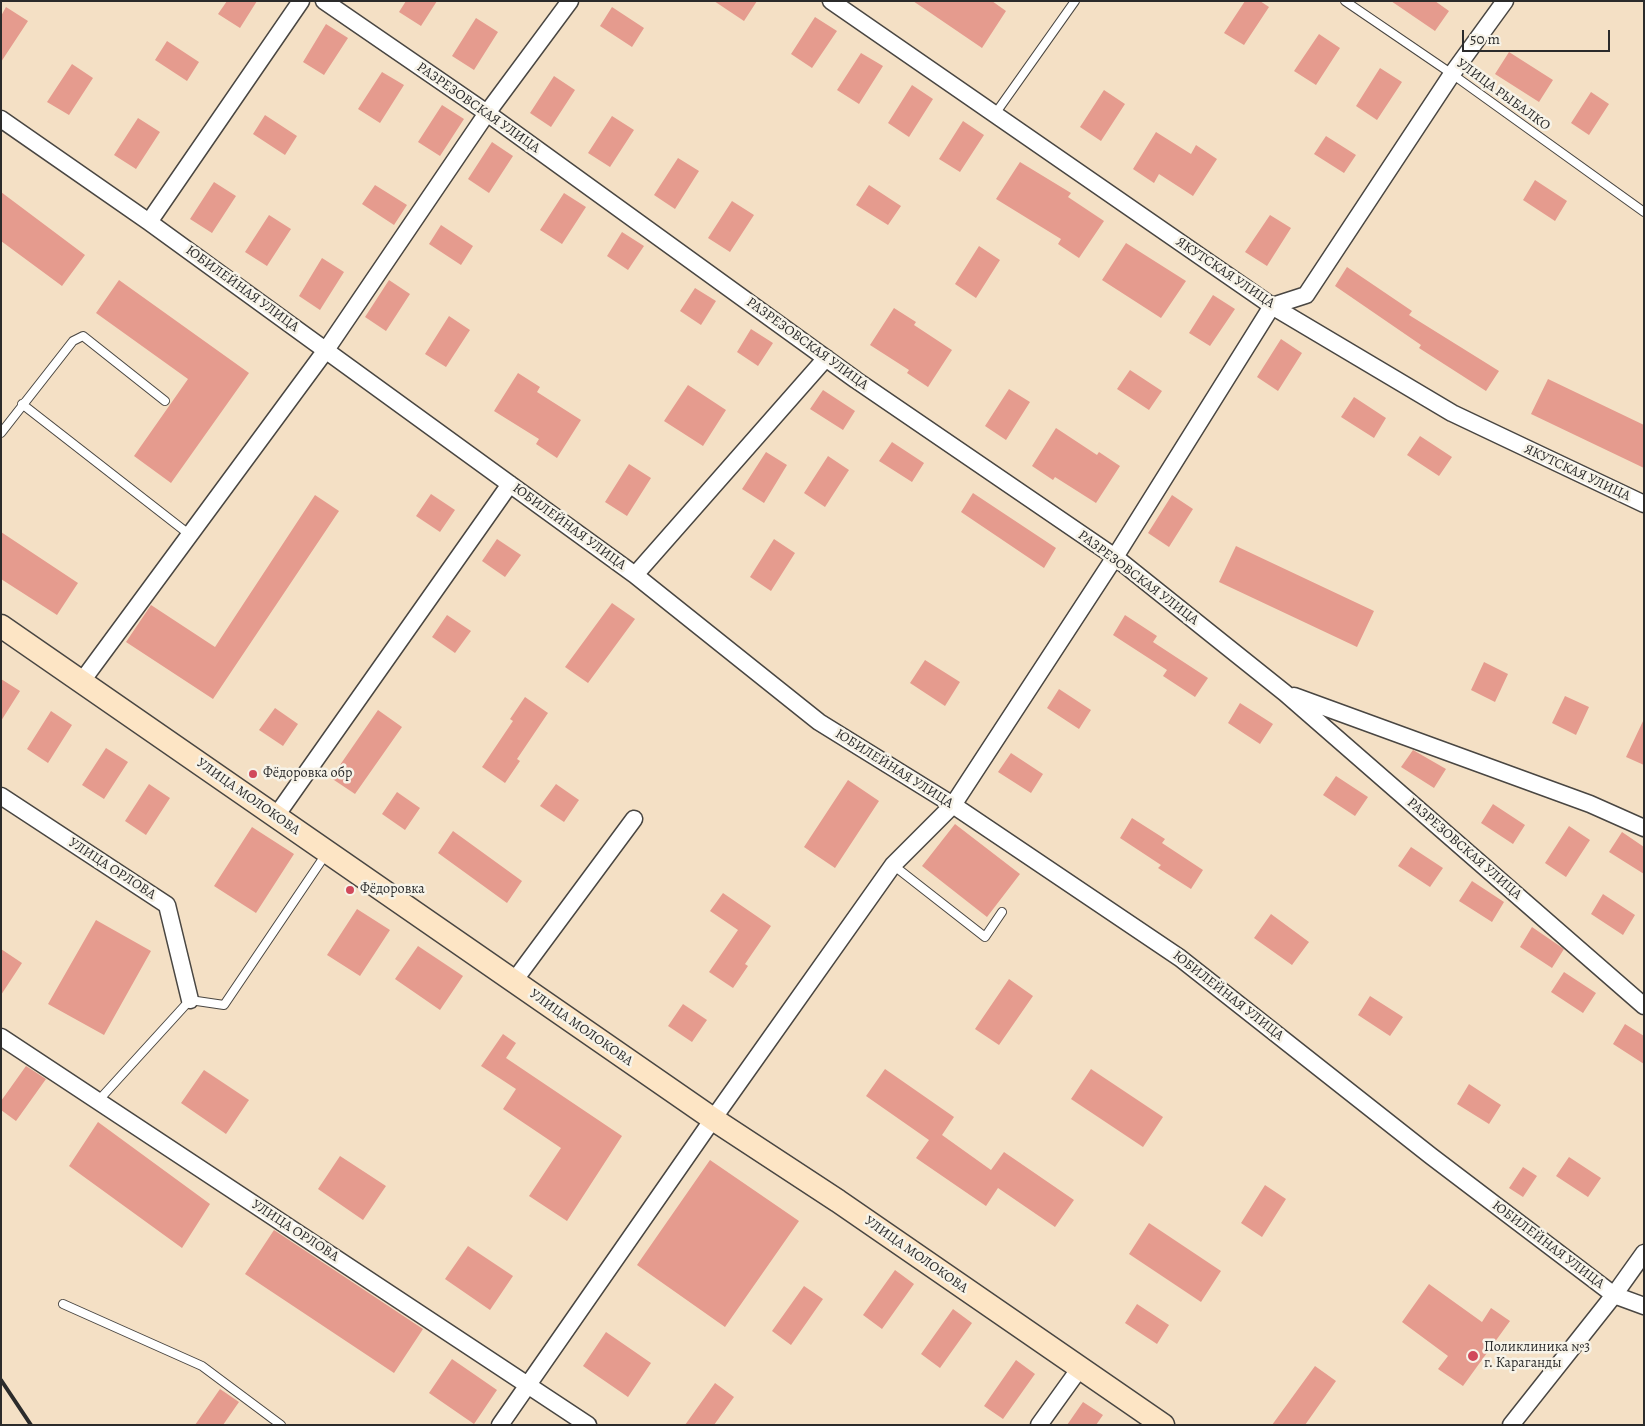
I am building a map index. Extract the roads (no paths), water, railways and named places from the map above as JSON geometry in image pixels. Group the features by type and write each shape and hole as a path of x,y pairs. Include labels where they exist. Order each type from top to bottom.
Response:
{"street":[{"path":"149,222 301,1"},
{"name":"РАЗРЕЗОВСКАЯ УЛИЦА","path":"324,1 488,113 826,358 1116,557 1285,693 1644,1006"},
{"path":"82,681 326,350 488,113 570,1"},
{"name":"ЯКУТСКАЯ УЛИЦА","path":"831,1 1272,306 1452,413 1644,504"},
{"path":"500,1425 530,1386 712,1119 893,865 953,806 1116,557 1272,306 1306,295 1452,74 1505,1"},
{"name":"ЮБИЛЕЙНАЯ УЛИЦА","path":"1,119 149,222 635,575 819,722 953,806 1180,958 1431,1156 1614,1295 1644,1306"},
{"path":"635,575 826,358"},
{"path":"276,816 510,484"},
{"name":"УЛИЦА МОЛОКОВА","path":"1,626 712,1119 838,1201 1164,1425"},
{"name":"РАЗРЕЗОВСКАЯ УЛИЦА","path":"1285,693 1590,804 1644,828"},
{"name":"УЛИЦА ОРЛОВА","path":"1,796 167,905 190,1000"},
{"path":"514,981 634,819"},
{"name":"УЛИЦА ОРЛОВА","path":"1,1037 588,1425"},
{"path":"1511,1425 1644,1254"},
{"path":"1039,1425 1080,1368"}],"lane":[{"path":"995,114 1076,1"},
{"name":"УЛИЦА РЫБАЛКО","path":"1345,1 1452,74 1644,212"},
{"path":"1,433 73,341 83,336 165,401"},
{"path":"22,404 190,535"},
{"path":"98,1101 190,1000 224,1005 327,852"},
{"path":"893,865 986,937 1002,912"},
{"path":"63,1304 202,1366 281,1425"}],"railway":[{"path":"1,1380 31,1425"}],"place":[{"name":"Фёдоровка обр","path":"253,774"},
{"name":"Фёдоровка","path":"350,890"},
{"name":"Поликлиника №3 г. Караганды","path":"1473,1356"}]}
